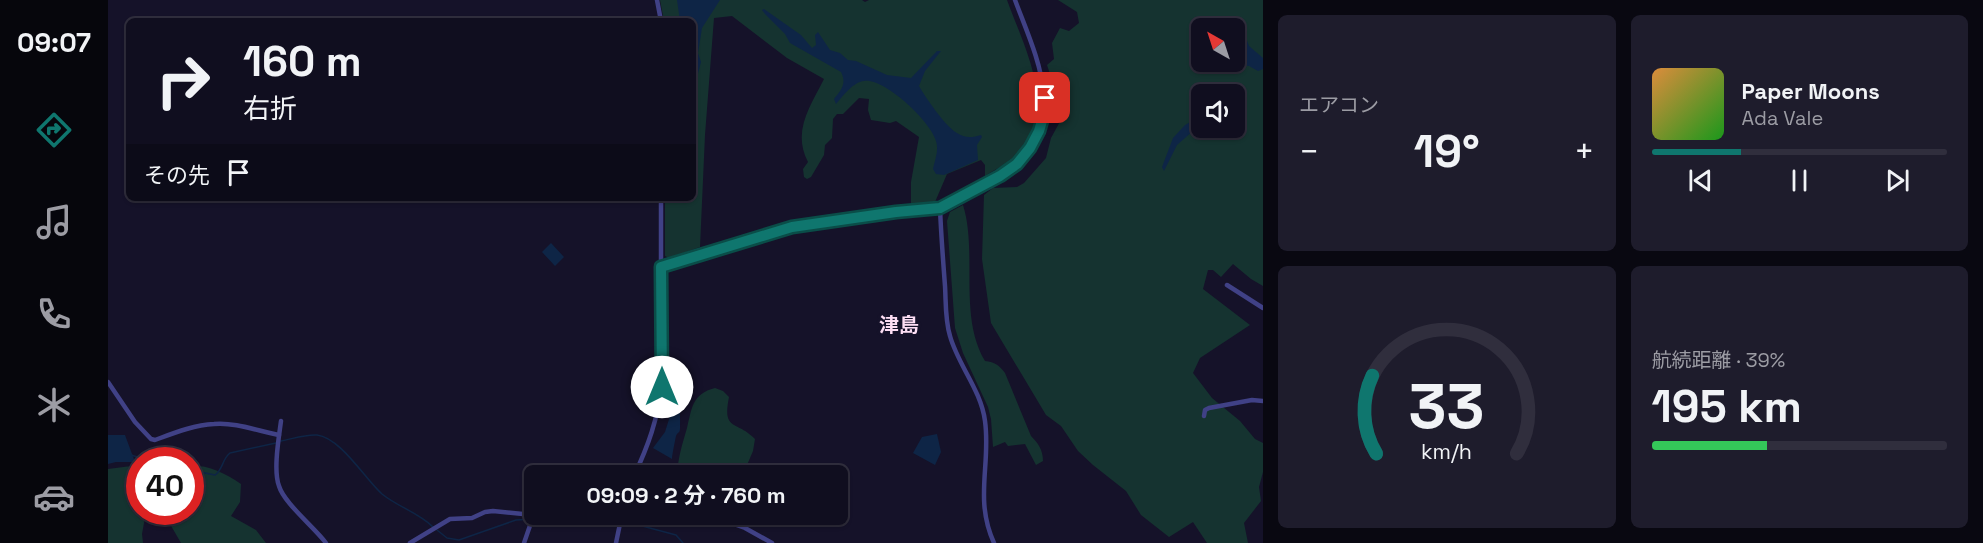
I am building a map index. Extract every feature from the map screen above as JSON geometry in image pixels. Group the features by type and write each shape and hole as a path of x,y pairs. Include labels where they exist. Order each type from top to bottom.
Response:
{"street":[{"path":"657,0 660,18"},
{"path":"661,267 792,227 942,207 1000,176 1017,164 1030,148 1039,131 1044,114 1043,78 1015,0"},
{"path":"639,465 658,413 662,387 661,201"},
{"path":"942,207 947,320 956,354 978,398 985,418 983,498 994,543"},
{"path":"1227,285 1263,308"},
{"path":"108,382 135,422 151,439 155,440 216,423 231,424 279,435"},
{"path":"1204,416 1205,410 1209,408 1252,400 1263,401"},
{"path":"281,421 279,486 288,500 326,543"},
{"path":"410,543 450,519 472,518 485,512 524,514"},
{"path":"524,543 530,525"},
{"path":"616,543 620,525"},
{"path":"737,525 772,543"}],"green space":[{"path":"660,0 862,0 865,2 869,0 1007,0 1035,80 1036,121 1029,139 1016,156 1008,162 985,176 985,165 981,160 947,174 935,202 911,204 911,182 919,137 896,121 890,123 871,120 868,110 869,99 859,98 843,114 837,114 833,119 832,138 825,145 824,155 811,177 807,179 804,177 803,169 808,162 802,140 802,129 824,79 787,58 732,16 714,18 705,135 700,247 669,258 665,256 665,201 696,201 696,18 663,18"},
{"path":"1058,0 1263,0 1263,286 1233,264 1221,277 1213,270 1208,270 1203,289 1250,325 1200,358 1193,373 1212,398 1240,421 1255,439 1263,443 1263,472 1259,487 1261,501 1244,523 1248,543 1207,543 1193,522 1169,537 1141,515 1126,491 1078,451 1061,426 1046,415 991,323 982,259 984,195 993,188 1017,187 1024,183 1046,158 1051,138 1063,116 1058,92 1047,65 1054,59 1052,43 1060,28 1069,31 1079,23 1077,12"},
{"path":"963,205 969,243 970,305 977,343 985,361 996,364 1005,373 1031,436 1041,450 1043,461 1036,465 1025,444 1008,446 1005,442 993,447 988,407 963,353 955,328 947,221 950,212"},
{"path":"715,388 723,391 729,397 727,408 729,421 755,439 747,465 678,465 694,403 707,391"},
{"path":"126,467 126,525 144,525 143,543 108,543 108,469"},
{"path":"204,467 241,484 240,502 231,516 256,530 266,543 181,543 171,525 204,525"}],"water":[{"path":"677,0 720,0 702,28 698,53 701,62 696,81 696,18 680,18"},
{"path":"764,9 801,35 812,48 816,45 815,35 818,32 830,50 840,53 848,60 856,61 887,75 911,78 937,51 941,51 925,71 919,86 952,129 965,137 981,135 977,145 978,160 944,175 936,174 933,169 937,144 926,123 895,94 873,82 864,81 856,84 836,104 834,99 843,83 841,72 790,43 785,34 765,14 762,10"},
{"path":"1245,35 1249,46 1263,58 1263,69 1258,71 1245,65"},
{"path":"1191,122 1191,133 1177,145 1164,171 1162,167 1173,138"},
{"path":"551,243 564,257 555,266 542,252"},
{"path":"681,381 684,383 686,392 680,406 680,430 676,436 672,459 653,448 665,432"},
{"path":"937,434 941,452 935,465 913,453 922,437"},
{"path":"108,435 125,435 129,447 126,447 126,462 108,464"}],"waterway":[{"path":"281,441 317,435 335,443 382,494 433,527"},
{"path":"204,473 215,475 230,453 276,443"},
{"path":"437,530 447,538 459,540 516,520 601,515 676,535 683,543"}],"district":[{"name":"津島","path":"899,325"}],"route":[{"path":"662,387 661,267 792,227 940,208 1000,176 1017,164 1030,148 1039,131 1044,114 1045,98"}]}
